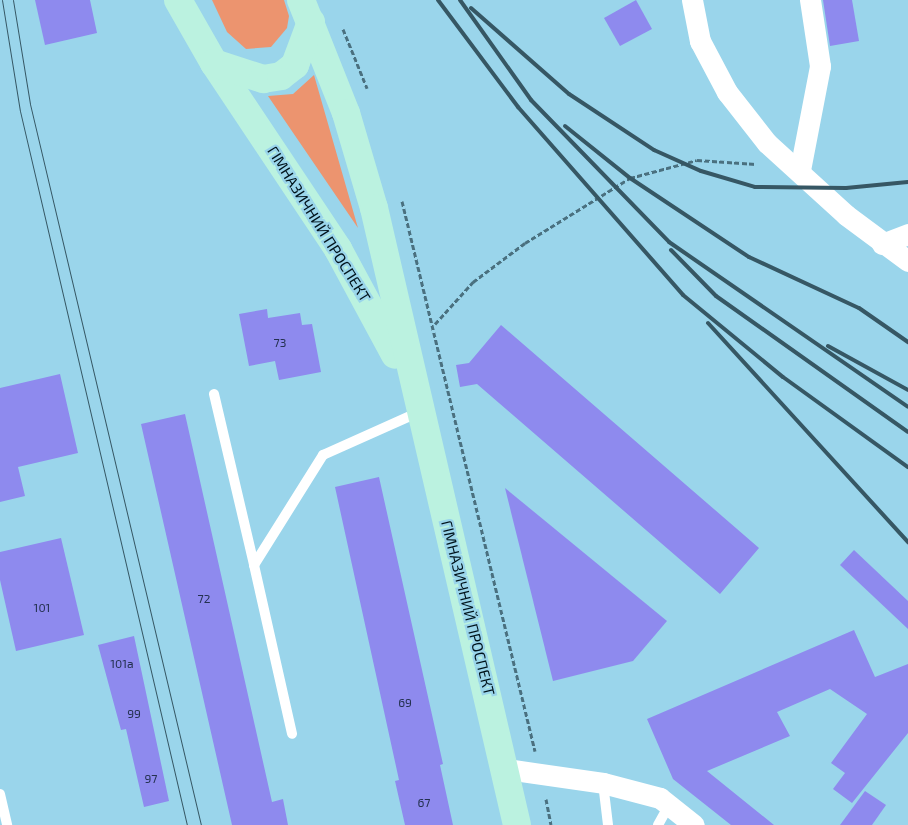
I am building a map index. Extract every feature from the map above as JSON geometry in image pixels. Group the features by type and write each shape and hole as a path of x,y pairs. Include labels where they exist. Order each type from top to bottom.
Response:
{"main road":[{"name":"ГІМНАЗИЧНИЙ ПРОСПЕКТ","path":"178,5 214,63 338,248 416,402"},
{"name":"ГІМНАЗИЧНИЙ ПРОСПЕКТ","path":"306,11 346,113 374,208 416,402 506,769 517,825"},
{"path":"214,63 263,79 281,76 295,65 306,11"}],"street":[{"path":"692,0 700,41 727,92 767,143 882,244 908,261"},
{"path":"800,170 820,66 810,0"},
{"path":"882,244 908,234"},
{"path":"506,769 603,783 660,798 682,818"}],"lane":[{"path":"214,394 292,734"},
{"path":"254,565 323,454 416,402"},
{"path":"603,783 608,825"},
{"path":"0,794 7,825"},
{"path":"658,825 682,818"}],"path":[{"path":"341,25 358,58 368,93"},
{"path":"434,325 473,282 525,243 630,178 697,160 761,165"},
{"path":"401,199 434,325 540,774"}],"shaded area":[{"path":"212,0 284,0 289,16 287,28 271,47 246,49 227,32"},
{"path":"314,75 358,228 268,96 293,94"}],"building":[{"path":"35,0 90,0 97,33 45,45"},
{"path":"636,0 652,29 620,46 604,18"},
{"path":"823,0 852,0 859,41 830,46"},
{"path":"267,309 268,318 300,313 302,325 312,324 321,372 279,380 275,361 249,366 239,314"},
{"path":"501,325 759,548 720,594 477,384 460,387 456,365 469,363"},
{"path":"60,374 78,453 18,467 25,496 0,502 0,388"},
{"path":"185,414 272,802 283,799 288,825 232,825 141,424"},
{"path":"379,477 443,764 440,765 453,825 405,825 395,781 399,780 335,487"},
{"path":"505,488 667,621 633,661 553,681"},
{"path":"61,538 84,635 16,651 0,580 0,552"},
{"path":"854,550 908,601 908,629 840,565"},
{"path":"854,630 875,677 908,664 908,733 852,803 833,789 845,773 831,763 867,714 830,689 777,712 790,736 707,771 774,825 731,825 673,779 647,719"},
{"path":"134,636 169,801 144,807 126,729 121,730 98,645"},
{"path":"865,791 886,805 872,825 840,825"}],"tram line":[{"path":"2,0 20,111 187,825"},
{"path":"13,0 30,104 201,825"}],"railway":[{"path":"438,0 518,107 683,295 783,377 908,467"},
{"path":"460,0 531,100 669,242 908,407"},
{"path":"471,8 569,94 654,150 701,171 755,187 846,188 908,182"},
{"path":"565,126 630,178 749,257 859,308 908,342"},
{"path":"671,250 716,296 908,432"},
{"path":"708,323 908,542"},
{"path":"828,346 908,390"}]}
